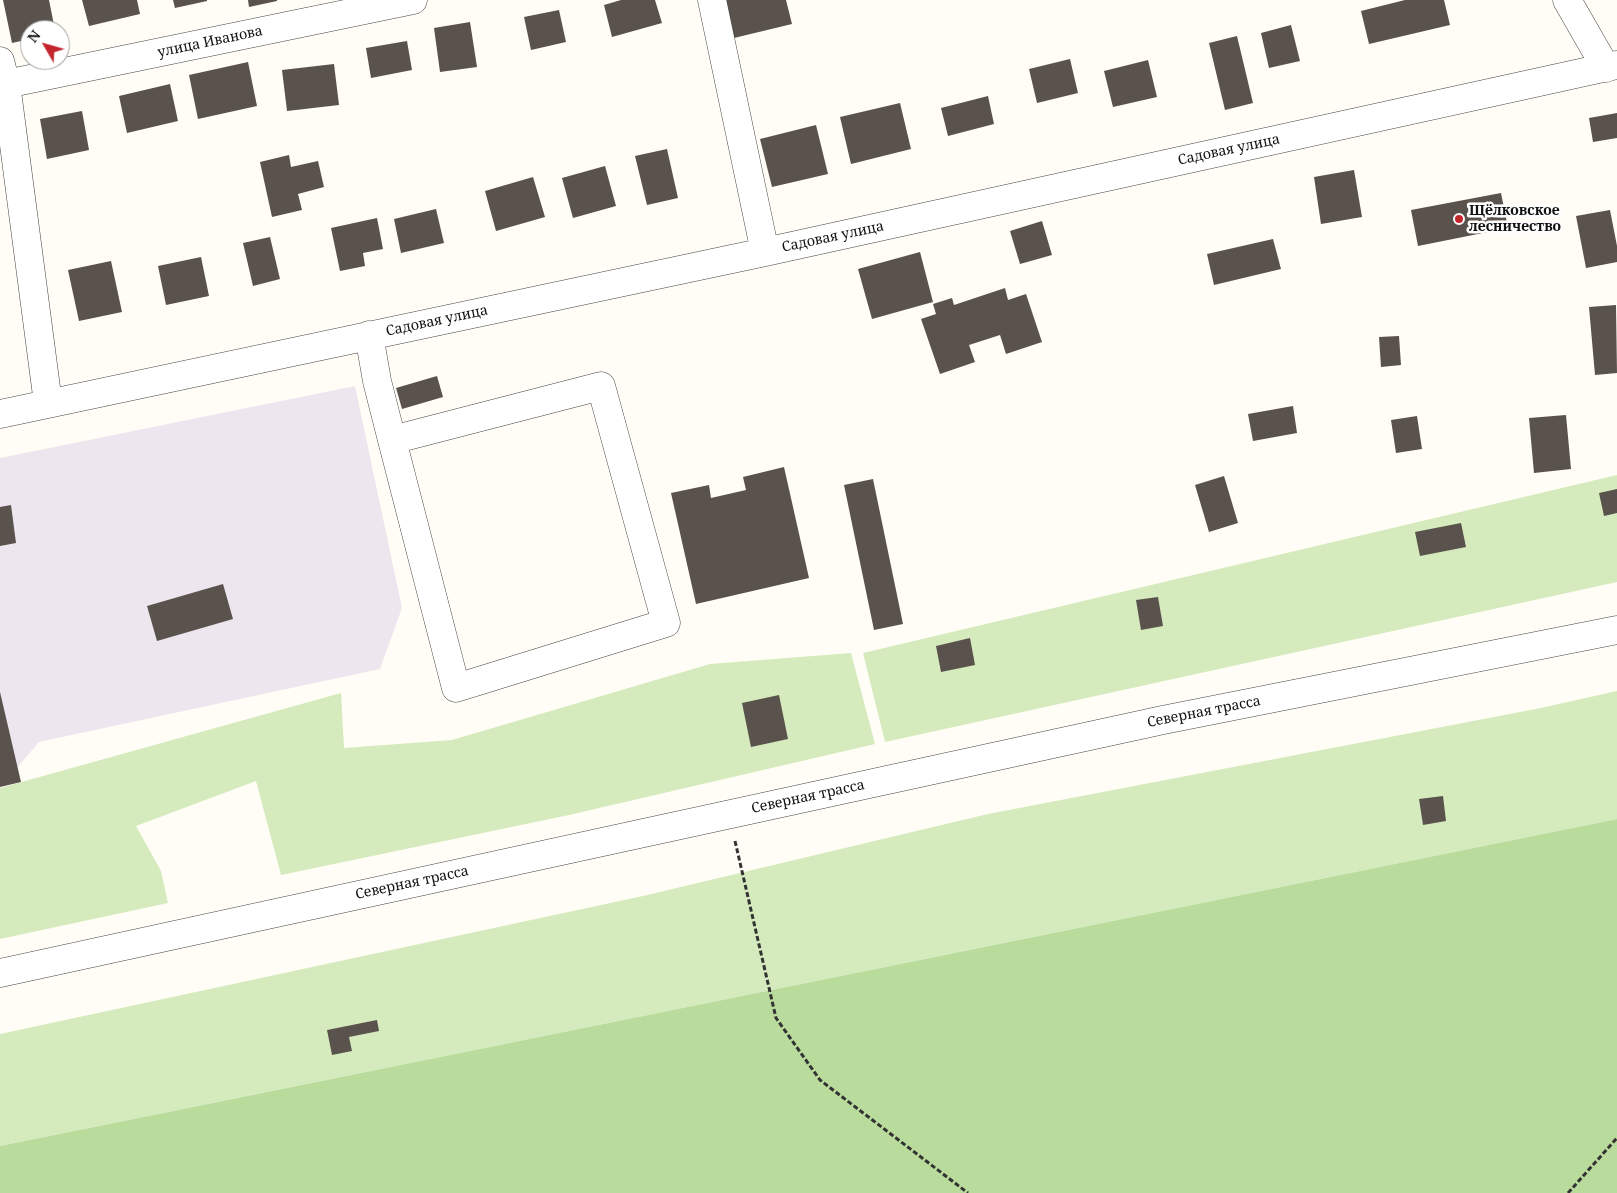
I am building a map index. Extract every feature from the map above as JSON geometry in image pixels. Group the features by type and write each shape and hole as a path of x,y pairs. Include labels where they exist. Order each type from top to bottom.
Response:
{"street":[{"name":"улица Иванова","path":"3,73 413,0"},
{"path":"712,0 765,252"},
{"path":"1567,0 1611,66"},
{"name":"Садовая улица","path":"0,414 765,252 1611,66"},
{"path":"3,73 48,403"},
{"path":"369,335 392,440 456,688 666,623 601,386 392,440"},
{"name":"Северная трасса","path":"0,973 1163,720 1617,630"}],"path":[{"path":"730,814 741,873 776,1018 820,1080 968,1193"},
{"path":"1568,1193 1617,1138"}],"shaded area":[{"path":"355,386 402,608 380,669 39,742 0,788 0,458"}],"green space":[{"path":"1617,475 1617,582 885,742 863,653"},
{"path":"851,653 875,744 569,815 281,875 256,781 136,826 161,871 168,903 0,939 0,788 341,693 344,748 452,740 710,664"},
{"path":"1617,691 1617,819 0,1146 0,1034 643,896 988,814 1541,708"},
{"path":"1617,819 1617,1193 0,1193 0,1146"}],"building":[{"path":"3,0 49,0 53,20 20,20 20,41 12,43"},
{"path":"82,0 137,0 140,14 89,26"},
{"path":"173,0 207,0 207,1 175,8"},
{"path":"248,0 277,0 277,1 249,7"},
{"path":"621,0 655,0 662,23 612,37 604,5"},
{"path":"725,0 786,0 792,24 734,38"},
{"path":"1405,0 1444,0 1450,25 1369,44 1361,11"},
{"path":"559,10 566,42 531,50 524,17"},
{"path":"470,22 477,67 440,72 434,28"},
{"path":"1291,25 1300,61 1269,68 1261,33"},
{"path":"1237,36 1253,103 1225,110 1209,43"},
{"path":"407,41 412,70 371,78 366,48"},
{"path":"1070,59 1078,93 1037,103 1029,69"},
{"path":"1148,60 1157,97 1113,107 1104,71"},
{"path":"248,62 257,106 198,119 189,75"},
{"path":"334,64 339,105 287,111 282,70"},
{"path":"170,84 178,121 127,133 119,96"},
{"path":"988,96 994,124 948,136 941,108"},
{"path":"900,103 911,149 851,164 840,117"},
{"path":"82,111 89,150 47,159 40,119"},
{"path":"1617,113 1617,138 1593,142 1589,118"},
{"path":"816,125 828,174 772,187 760,139"},
{"path":"667,149 678,198 647,205 635,156"},
{"path":"289,155 291,167 318,161 324,187 298,194 302,210 272,217 260,162"},
{"path":"605,166 616,206 573,218 562,178"},
{"path":"1354,170 1362,217 1321,224 1314,177"},
{"path":"533,177 545,217 496,231 485,191"},
{"name":"Щёлковское лесничество","path":"1501,193 1508,228 1418,246 1411,210"},
{"path":"436,209 444,243 401,253 394,219"},
{"path":"1610,210 1617,246 1617,262 1586,268 1576,216"},
{"path":"377,218 383,249 363,253 365,266 340,271 331,228"},
{"path":"1042,221 1052,255 1020,264 1010,231"},
{"path":"270,237 280,279 253,286 243,243"},
{"path":"1273,239 1281,269 1214,285 1207,254"},
{"path":"920,252 933,302 872,319 858,269"},
{"path":"201,257 209,296 166,305 158,266"},
{"path":"111,261 122,312 79,321 68,270"},
{"path":"1005,288 1008,300 1026,294 1042,342 1006,354 1000,335 969,345 975,362 940,374 921,319 936,314 933,304 952,298 954,305"},
{"path":"1616,305 1617,373 1595,375 1589,307"},
{"path":"1399,336 1401,365 1381,367 1379,337"},
{"path":"437,376 443,397 402,409 396,388"},
{"path":"1293,406 1297,433 1253,441 1248,414"},
{"path":"1566,415 1571,469 1534,473 1529,418"},
{"path":"1417,416 1422,449 1396,453 1391,420"},
{"path":"784,467 809,578 696,604 671,493 709,485 711,498 746,490 743,477"},
{"path":"1224,476 1238,523 1209,532 1195,485"},
{"path":"873,479 903,624 874,630 844,485"},
{"path":"1617,489 1617,513 1604,516 1599,493"},
{"path":"11,505 16,543 0,546 0,507"},
{"path":"1461,523 1466,547 1420,556 1415,532"},
{"path":"223,584 233,619 157,641 147,606"},
{"path":"1158,597 1163,626 1141,630 1136,600"},
{"path":"970,638 975,665 941,672 936,646"},
{"path":"0,692 21,782 0,787"},
{"path":"779,695 788,739 751,747 742,703"},
{"path":"1443,796 1446,821 1423,825 1419,799"},
{"path":"377,1020 379,1031 349,1037 352,1051 332,1055 327,1030"}],"place":[{"name":"Щёлковское лесничество","path":"1459,219"}]}
